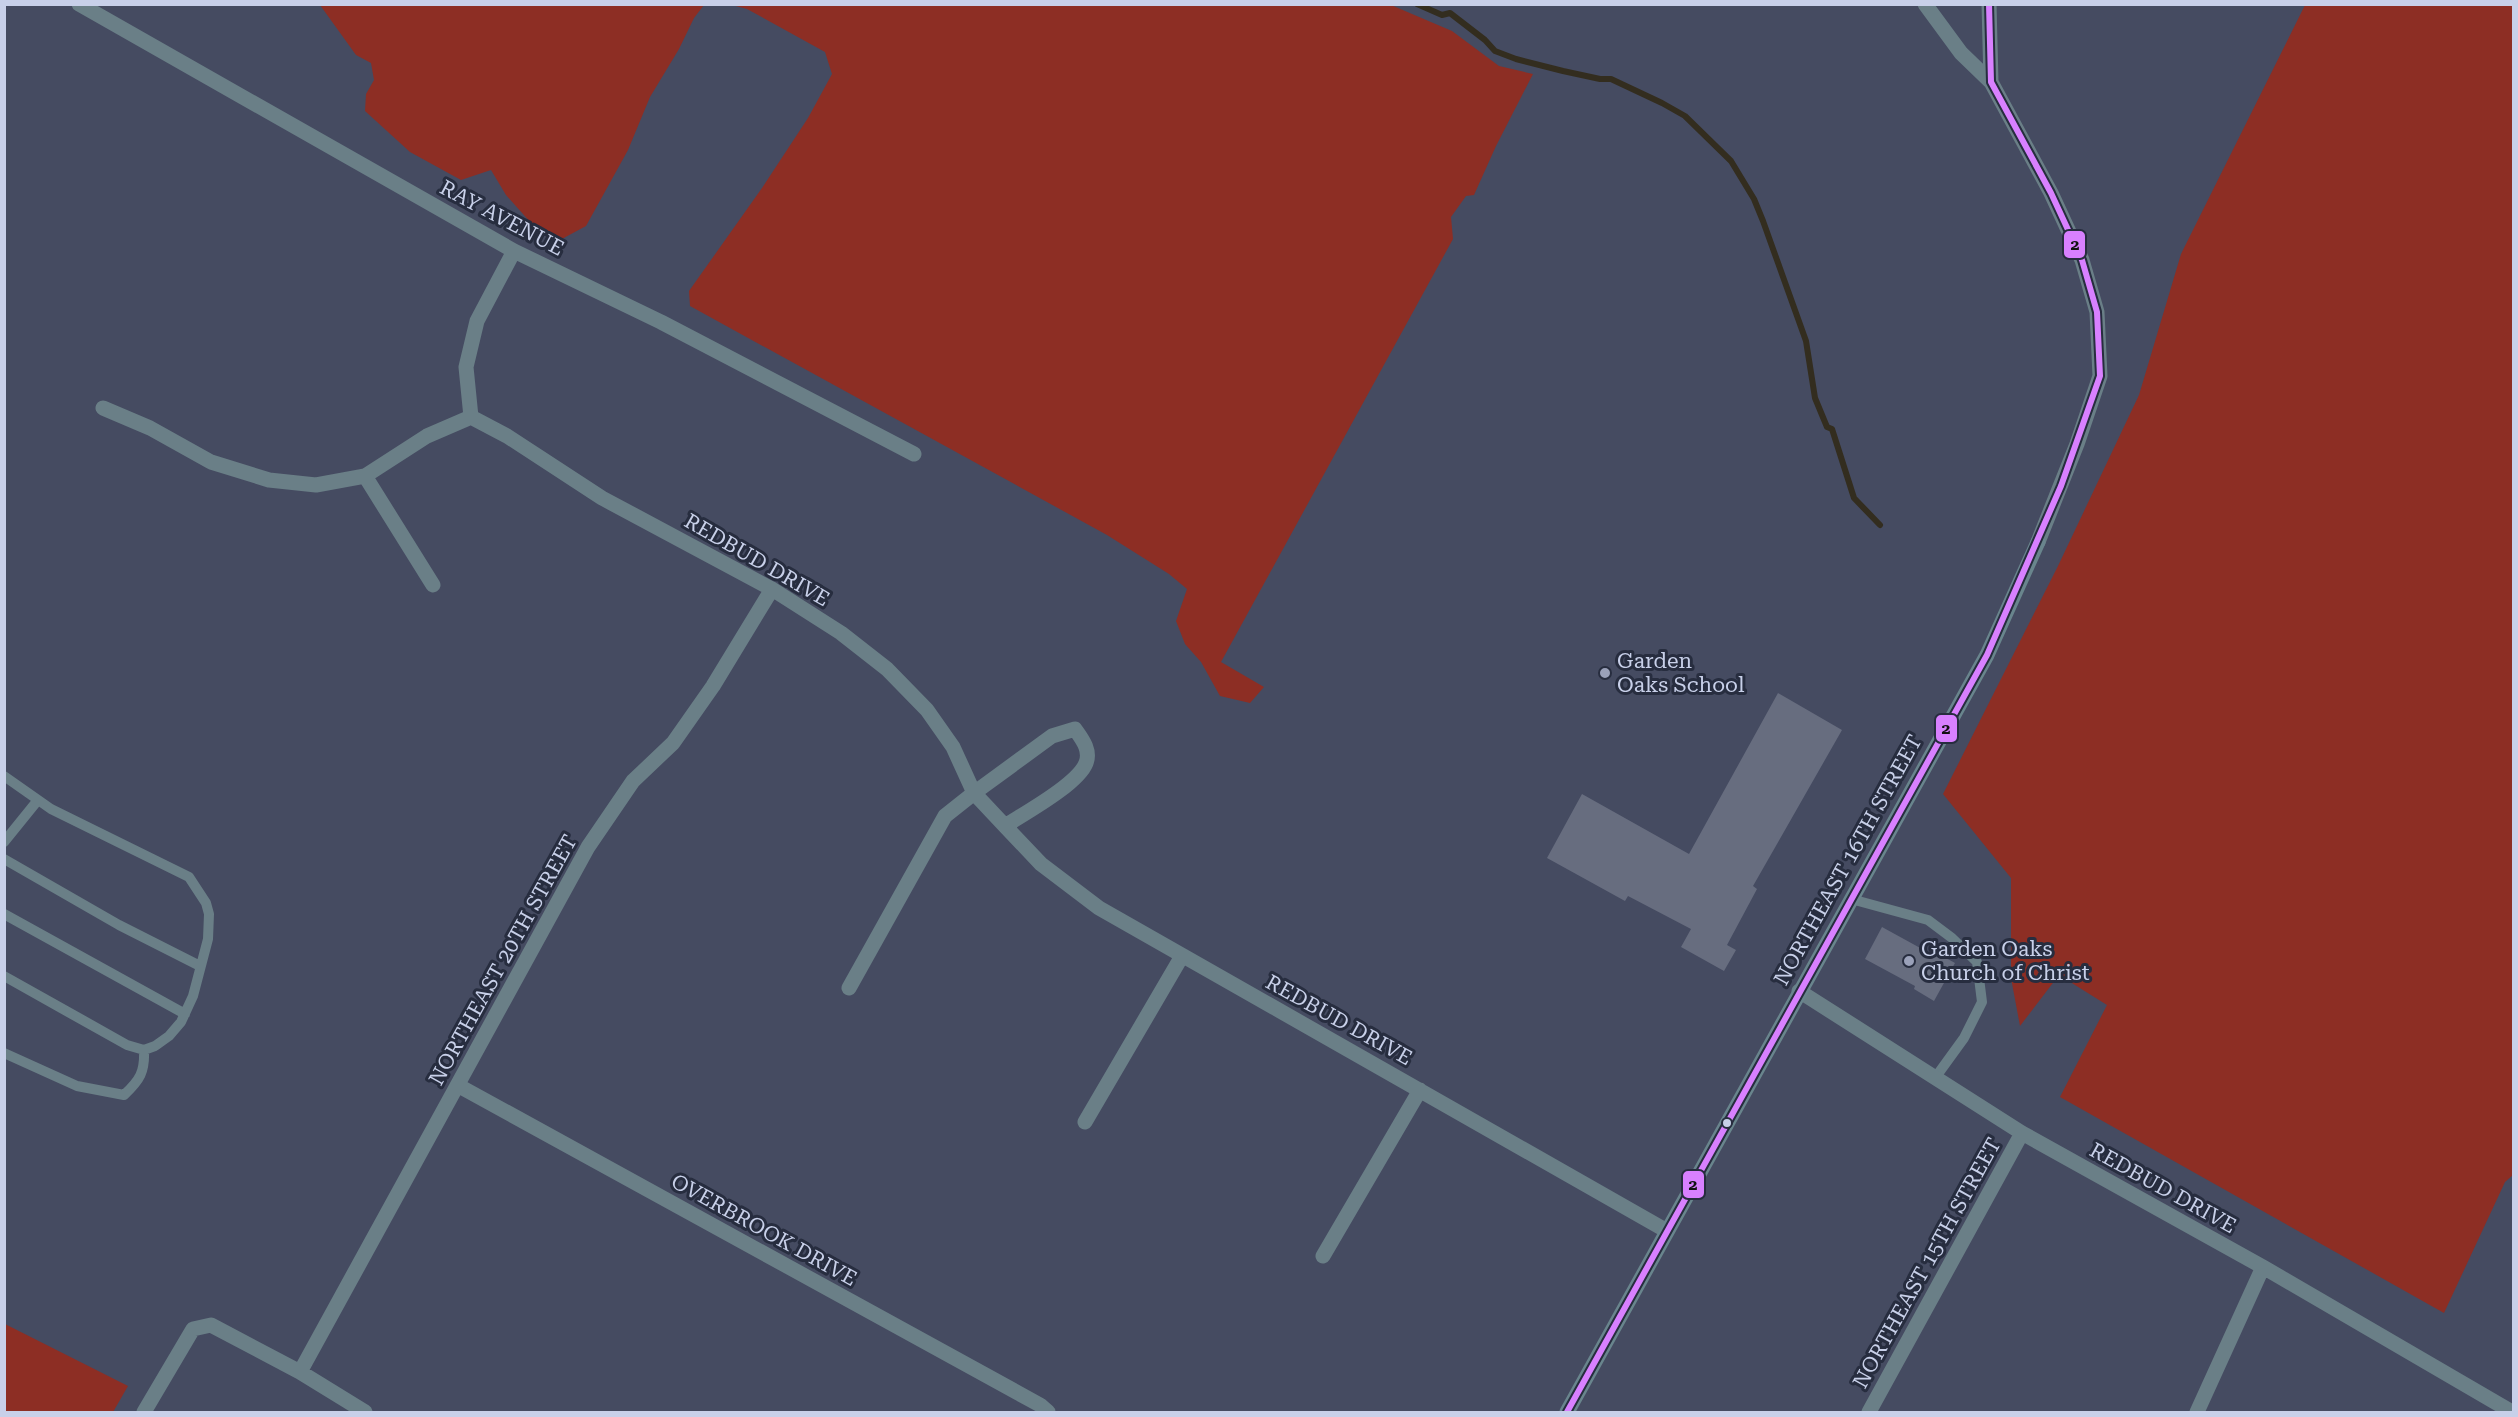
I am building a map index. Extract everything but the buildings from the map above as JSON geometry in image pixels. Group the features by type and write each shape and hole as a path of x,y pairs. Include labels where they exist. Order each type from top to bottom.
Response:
{"street":[{"name":"RAY AVENUE","path":"79,4 514,251 661,322 914,454"},
{"path":"1925,4 1960,53 1991,82"},
{"name":"NORTHEAST 16TH STREET","path":"1567,1413 1799,990 1987,655 2038,542 2077,444 2100,376 2097,312 2082,260 2051,193 1991,82 1989,4"},
{"path":"103,408 150,428 211,462 269,480 316,484 365,476 427,436 471,417 466,367 477,321 514,251"},
{"name":"REDBUD DRIVE","path":"471,417 507,436 602,498 772,589 841,633 887,669 927,710 953,747 974,792 1005,826 1041,864 1091,902 1667,1231"},
{"path":"365,476 433,585"},
{"name":"NORTHEAST 20TH STREET","path":"300,1372 459,1086 588,847 633,781 673,743 713,686 772,589"},
{"path":"849,988 945,816 974,792 1052,736 1075,729 1086,744 1086,763 1068,786 1005,826"},
{"path":"1085,1122 1182,956"},
{"name":"REDBUD DRIVE","path":"1799,990 2022,1133 2263,1267 2490,1407 2512,1413"},
{"name":"OVERBROOK DRIVE","path":"459,1086 1040,1405 1048,1413"},
{"path":"1323,1256 1420,1090"},
{"name":"NORTHEAST 15TH STREET","path":"1869,1413 2022,1133"},
{"path":"2197,1413 2263,1267"},
{"path":"144,1413 193,1329 211,1325 300,1372 365,1413"}],"lane":[{"path":"4,776 51,808 189,877 206,903 209,914 208,939 193,996 185,1014 169,1036 155,1046 144,1050 127,1046 4,976"},
{"path":"4,842 38,800"},
{"path":"4,859 119,925 200,966"},
{"path":"1851,899 1928,920 1952,938 1977,962 1982,1002 1965,1038 1935,1078"},
{"path":"4,914 185,1014"},
{"path":"4,1053 77,1086 124,1095 136,1084 145,1066 144,1050"}],"shaded area":[{"path":"320,5 704,5 694,18 679,49 650,97 628,150 586,226 560,240 540,233 506,195 491,170 461,180 410,152 365,111 366,94 374,80 371,63 356,55"},
{"path":"732,5 1391,5 1452,31 1499,66 1533,74 1474,195 1466,196 1451,217 1453,239 1221,662 1264,687 1250,703 1220,696 1201,662 1185,644 1176,621 1187,589 1169,574 1107,535 690,306 689,291 762,188 808,118 832,74 825,52 747,9"},
{"path":"2305,5 2513,5 2513,1175 2505,1182 2444,1313 2060,1097 2107,1005 2059,975 2020,1026 2011,978 2011,878 1943,794 2058,566 2139,395 2181,254"},
{"path":"5,1324 128,1386 113,1412 5,1412"}],"waterway":[{"path":"1417,4 1442,15 1450,13 1485,40 1495,51 1563,71 1600,79 1611,79 1662,103 1685,116 1731,161 1754,199 1763,221 1806,341 1815,398 1827,427 1832,429 1854,498 1880,525"}],"transit line":[{"name":"2","path":"1567,1412 1987,655 2061,486 2100,376 2097,312 2082,260 2051,193 1991,82 1989,4"}],"place":[{"name":"Garden Oaks School","path":"1605,673"},
{"name":"Garden Oaks Church of Christ","path":"1909,961"}]}
